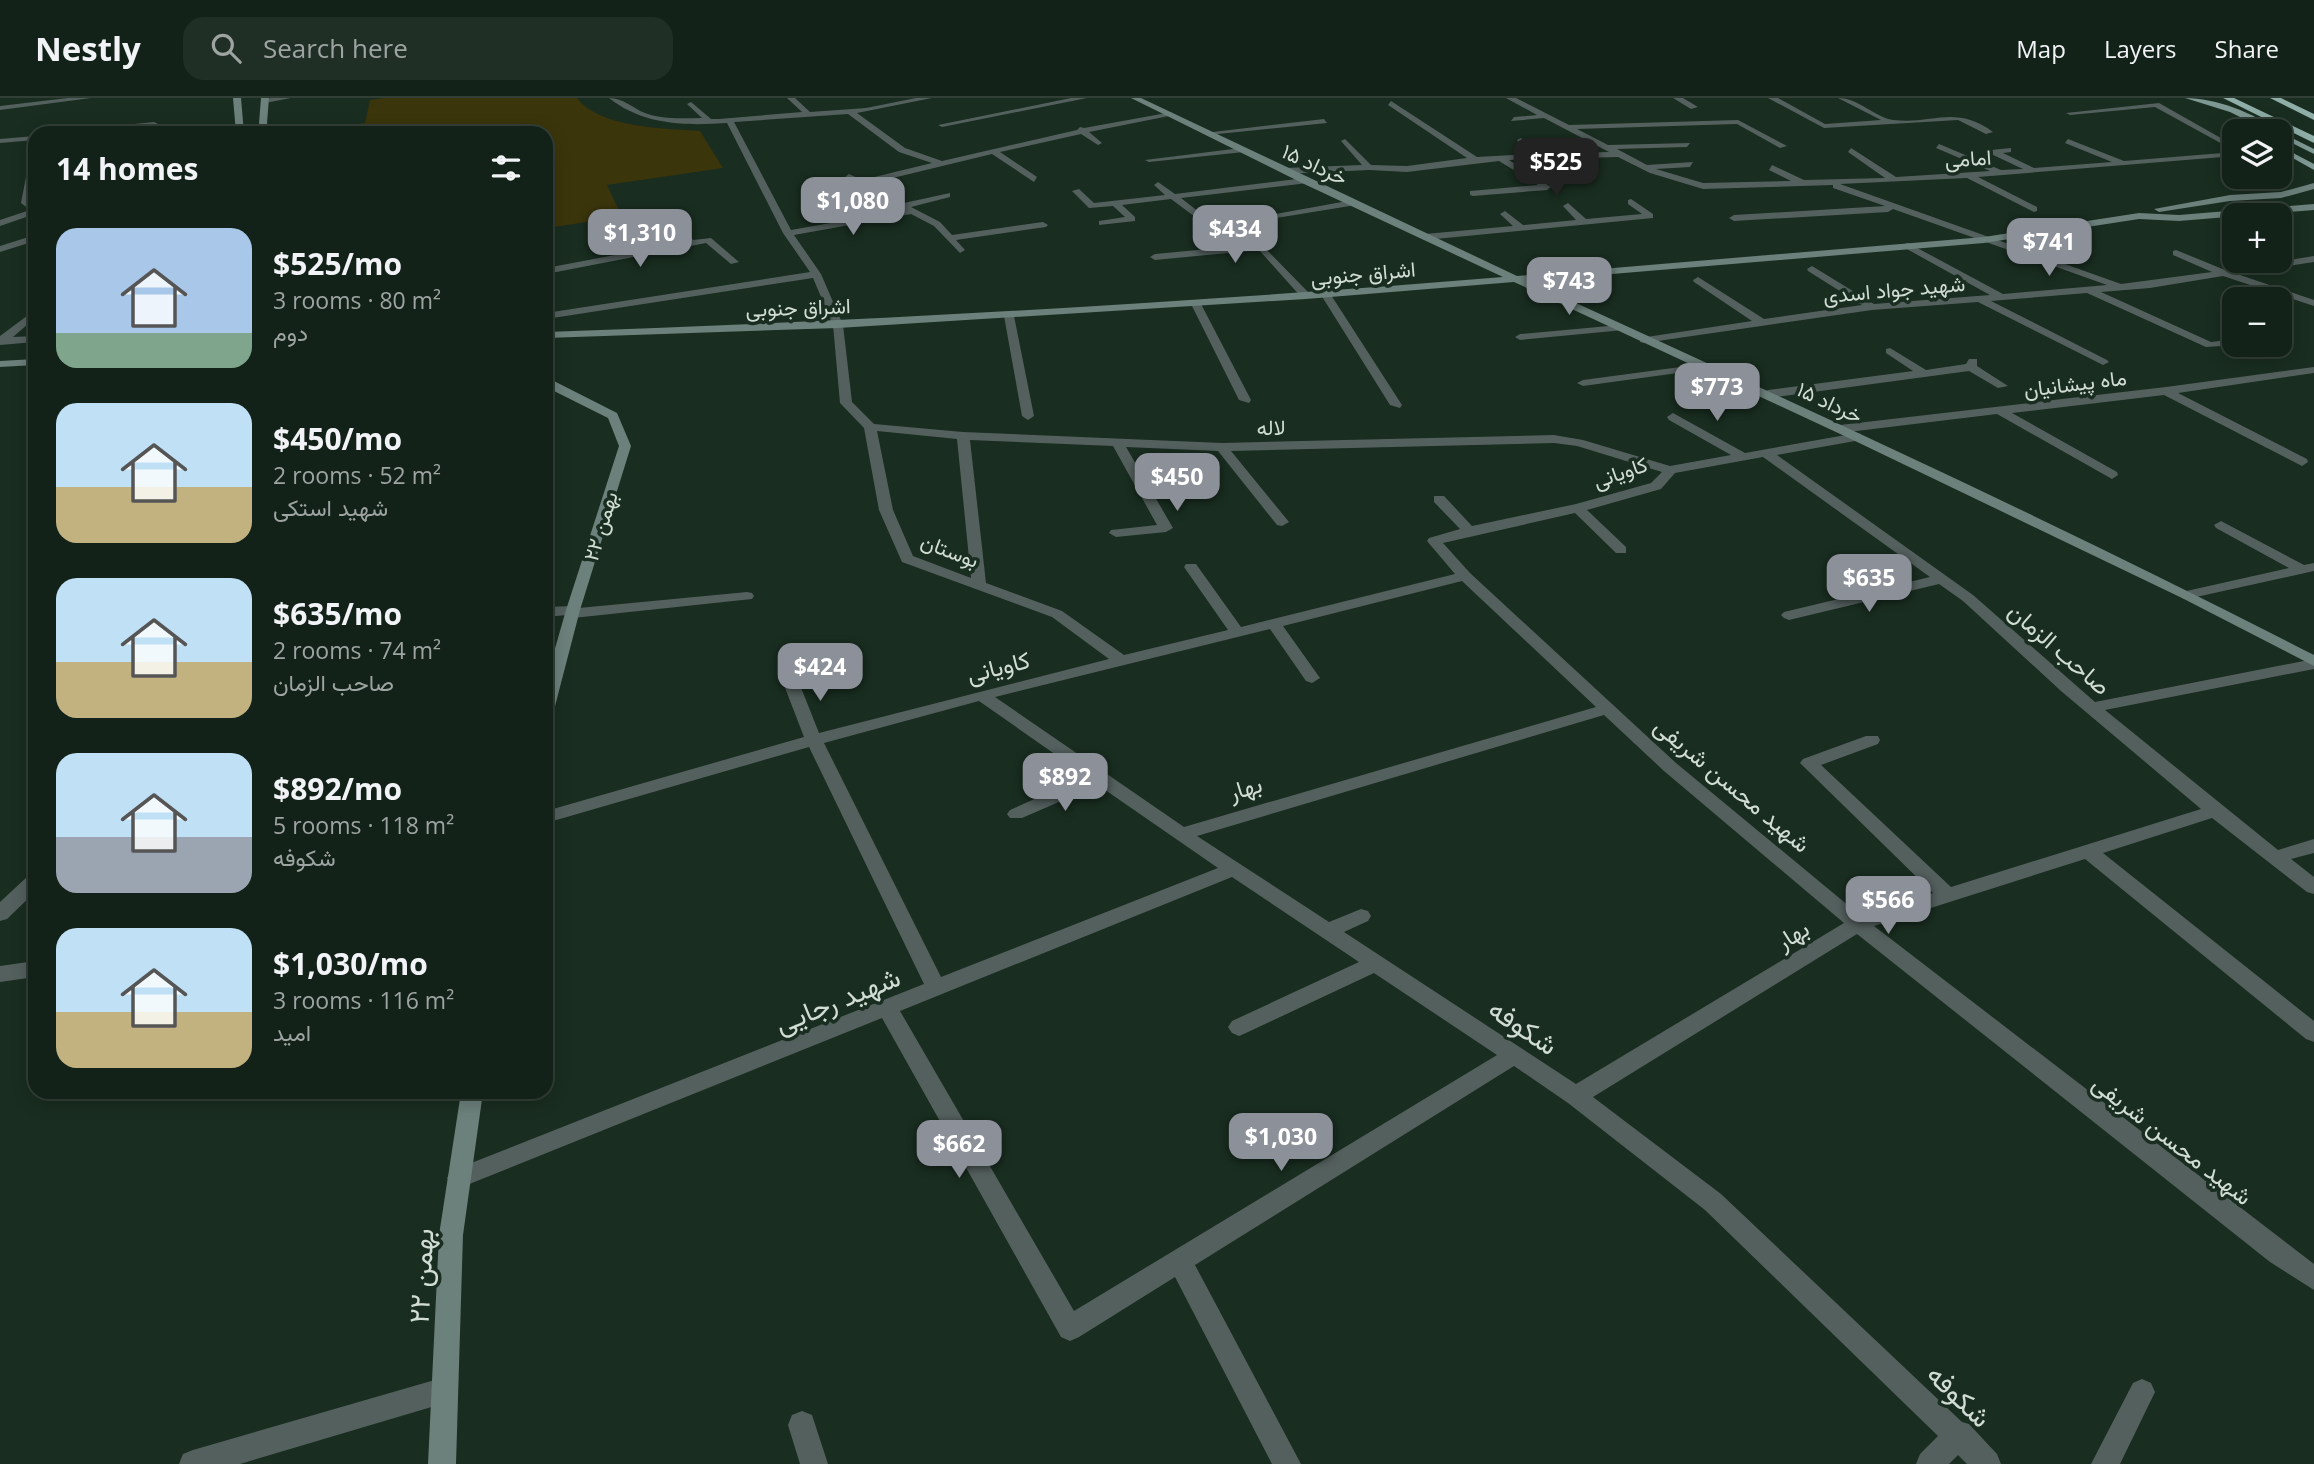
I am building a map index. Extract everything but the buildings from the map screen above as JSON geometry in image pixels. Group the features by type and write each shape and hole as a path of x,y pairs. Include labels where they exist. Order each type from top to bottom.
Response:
{"highway":[{"path":"2227,98 2314,141"},
{"path":"2274,98 2314,117"}],"main road":[{"path":"2188,98 2226,119"},
{"path":"2188,98 2233,110 2251,119"},
{"path":"2292,140 2314,152"},
{"path":"2292,156 2314,167"}],"street":[{"path":"0,108 87,98"},
{"path":"237,98 239,126"},
{"path":"264,126 265,99 287,98"},
{"path":"612,98 642,115 661,120 709,121 859,109 928,98"},
{"path":"791,98 808,114"},
{"path":"845,98 859,109"},
{"path":"942,124 1083,98"},
{"name":"۱۵ خرداد","path":"1135,98 1644,340 1768,394 2187,595 2314,663"},
{"name":"امامی","path":"1510,98 1646,167 1684,182 1703,186 1969,176 2126,165 2222,153"},
{"path":"1677,98 1694,107"},
{"path":"1772,98 1824,126 1959,118 1989,132"},
{"path":"1842,98 1891,122"},
{"path":"73,99 78,109"},
{"path":"1391,103 1475,160"},
{"path":"691,104 709,121"},
{"path":"2070,113 2156,105 2222,143"},
{"path":"848,110 902,149 942,164"},
{"path":"861,183 1080,129 1168,114"},
{"path":"1617,114 1634,125"},
{"path":"1514,119 1548,116"},
{"path":"74,126 83,119"},
{"path":"729,120 788,233 816,274 838,325 846,403 870,427"},
{"path":"1208,133 1324,121"},
{"path":"1905,121 1927,132"},
{"path":"1571,127 1738,122 1783,146"},
{"path":"132,126 154,124 153,126"},
{"path":"1856,124 1871,134"},
{"path":"1080,129 1098,143"},
{"path":"0,141 28,139"},
{"path":"1521,140 1536,157"},
{"path":"1345,141 1369,167"},
{"path":"2068,141 2126,165"},
{"path":"1609,147 1688,145"},
{"path":"1939,146 2001,173"},
{"path":"1149,160 1241,150"},
{"path":"1851,150 1894,180"},
{"path":"2008,150 1994,152 2034,171"},
{"path":"995,152 1034,179"},
{"path":"1284,171 1369,167 1407,169 1500,158 1622,155"},
{"path":"1473,193 1547,187 1500,158"},
{"path":"1646,167 1690,164"},
{"path":"1772,168 1804,184"},
{"path":"1969,176 2034,209"},
{"path":"849,177 937,224 960,250"},
{"path":"1076,191 1092,206 1305,181"},
{"path":"1196,183 1206,192"},
{"path":"1826,183 2123,288"},
{"path":"1158,185 1210,225"},
{"name":"اشراق جنوبی","path":"2139,216 2156,209 2230,198 2281,195 2314,186"},
{"path":"788,233 908,208 943,192 961,200"},
{"path":"1102,223 1132,219 1115,202"},
{"path":"1425,237 1650,216 1631,202"},
{"path":"1258,218 1353,203"},
{"path":"1568,206 1583,222"},
{"name":"اشراق جنوبی","path":"553,335 838,325 1326,295 1984,240 2139,216 2179,218 2314,207"},
{"path":"1734,218 1896,208"},
{"path":"0,223 28,213"},
{"path":"1505,214 1521,228"},
{"path":"1807,214 1823,227"},
{"path":"677,222 690,243"},
{"path":"948,238 1043,225"},
{"path":"10,235 28,238"},
{"path":"0,247 28,240"},
{"path":"553,270 708,240 734,262"},
{"path":"1908,246 2002,297"},
{"path":"1155,257 1261,247 1306,296"},
{"path":"2176,253 2222,273"},
{"name":"شهید جواد اسدی","path":"2292,262 2314,259"},
{"path":"1812,268 1872,307"},
{"path":"2223,273 2314,303"},
{"name":"شهید جواد اسدی","path":"1644,340 1872,307 2123,288 2223,273"},
{"path":"553,315 816,274"},
{"path":"1698,280 1762,323"},
{"path":"2091,291 2210,345 2222,344"},
{"path":"1326,295 1396,405"},
{"path":"1982,300 2103,362"},
{"path":"1196,304 1245,400"},
{"path":"1009,316 1028,416"},
{"path":"1,341 28,319"},
{"path":"1520,337 1620,328"},
{"path":"1,341 28,340"},
{"path":"1889,351 1922,372"},
{"path":"0,364 28,362"},
{"path":"1768,394 1972,364 2002,386"},
{"path":"1583,383 1703,367"},
{"name":"ماه پیشانیان","path":"1840,429 2165,391 2314,370"},
{"name":"۲۲ بهمن","path":"553,386 613,416 625,446 553,684"},
{"path":"2165,391 2302,462"},
{"path":"2000,411 2112,475"},
{"path":"1673,417 1744,458"},
{"name":"لاله","path":"870,427 963,436 1222,447 1554,439 1578,443 1670,470"},
{"name":"بوستان","path":"870,427 886,510 907,559 979,583 1057,614 1122,661"},
{"path":"963,436 979,583"},
{"name":"کاویانی","path":"1434,541 1578,508 1656,485 1665,479 1670,470 1857,437"},
{"path":"1116,441 1166,528 1116,533"},
{"path":"1222,447 1282,522"},
{"name":"صاحب الزمان","path":"1767,454 1968,598 2092,708 2215,811 2314,887"},
{"path":"1438,499 1469,531"},
{"path":"1578,508 1621,550"},
{"path":"2221,525 2308,569"},
{"name":"شهید محسن شریفی","path":"1434,541 1465,576 1670,767 1858,924 2279,1254 2314,1278"},
{"path":"1191,567 1237,632"},
{"path":"2187,595 2308,569"},
{"name":"کاویانی","path":"553,815 814,740 1465,576"},
{"path":"1789,615 1941,579"},
{"path":"553,612 747,596"},
{"path":"1274,623 1312,678"},
{"path":"2092,708 2314,663"},
{"path":"790,680 814,740 937,989"},
{"name":"شکوفه","path":"982,696 1181,834 1577,1097 1713,1202 1959,1434 1987,1464"},
{"name":"بهار","path":"1181,834 1607,709"},
{"path":"1872,740 1809,763 1947,895"},
{"path":"1016,814 1099,777"},
{"name":"بهار","path":"1577,1097 1858,924 2215,811"},
{"path":"2277,857 2314,846"},
{"path":"2088,851 2314,1033"},
{"name":"شهید رجایی","path":"459,1178 888,1009 1233,869"},
{"path":"0,914 28,888"},
{"path":"1328,931 1361,916"},
{"path":"1239,1027 1376,963"},
{"path":"0,974 28,970"},
{"path":"888,1009 1070,1328 1515,1055"},
{"name":"۲۲ بهمن","path":"442,1464 450,1235 471,1099"},
{"path":"1180,1262 1287,1464"},
{"path":"193,1464 445,1390"},
{"path":"2105,1464 2142,1392"},
{"path":"802,1425 814,1464"},
{"path":"1930,1464 1959,1434"}],"shaded area":[{"path":"577,98 601,116 617,121 700,131 723,168 607,185 622,217 553,227 553,126 345,126 365,123 370,100"}]}
